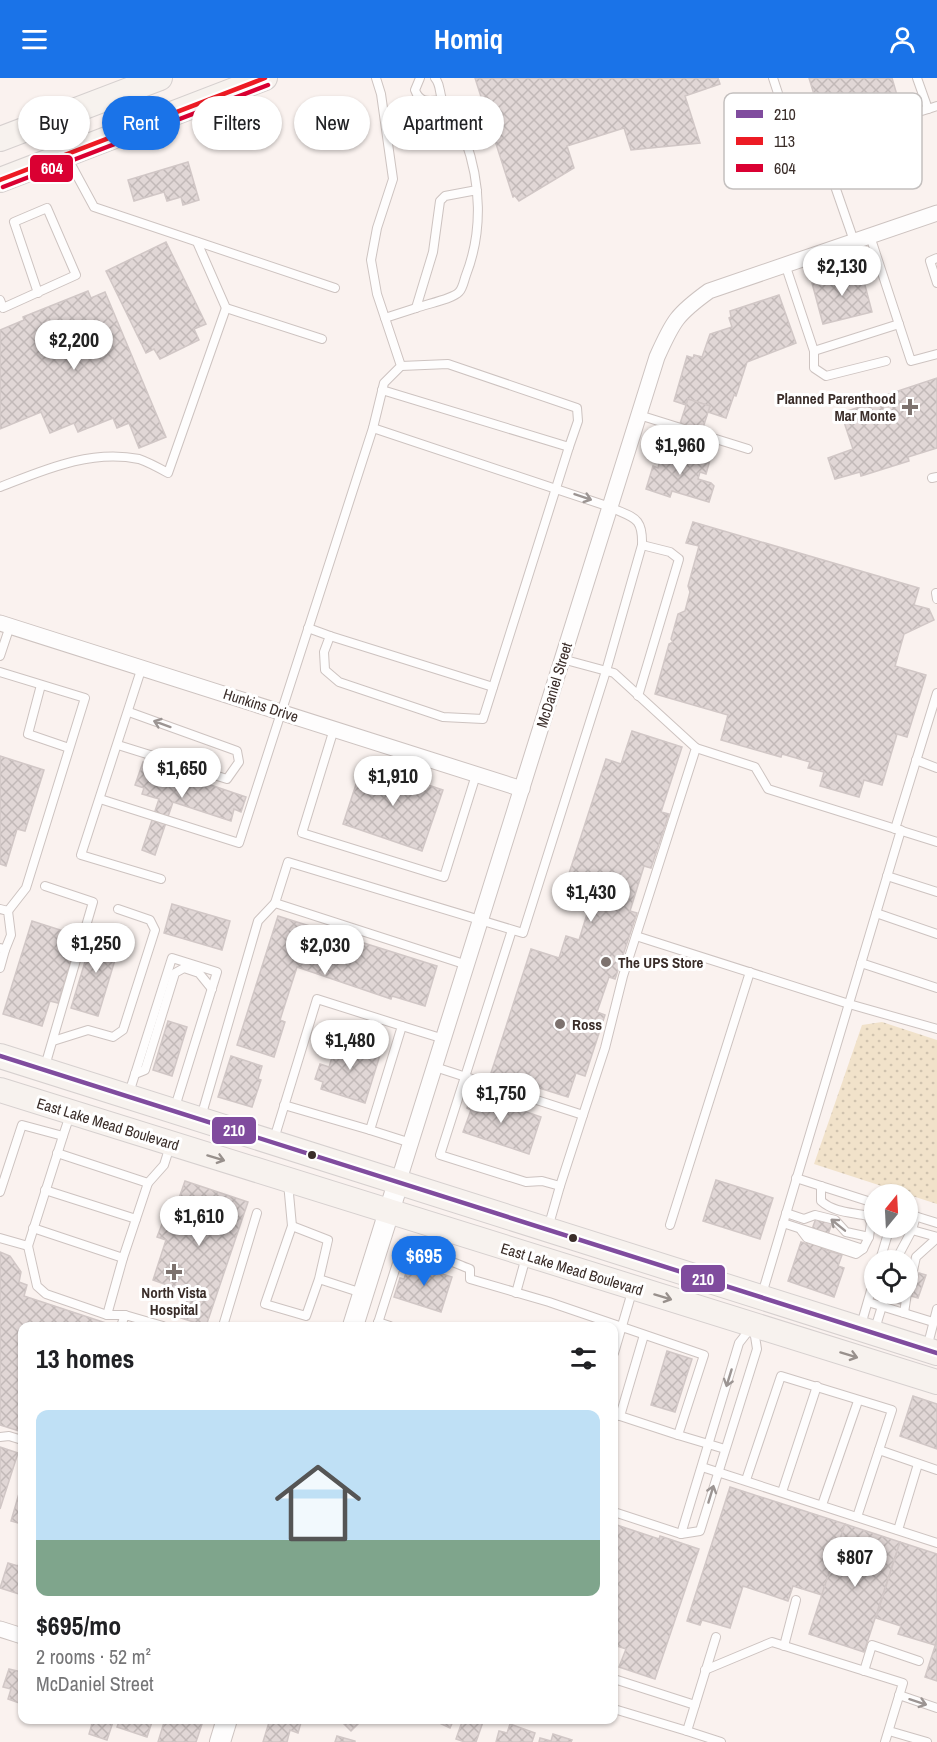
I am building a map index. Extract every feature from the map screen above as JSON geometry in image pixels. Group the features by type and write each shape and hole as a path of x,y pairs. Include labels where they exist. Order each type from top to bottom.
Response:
{"main road":[{"path":"0,138 160,78"},
{"path":"0,180 265,78"},
{"name":"East Lake Mead Boulevard","path":"0,1056 932,1351"},
{"name":"East Lake Mead Boulevard","path":"0,1090 937,1382"},
{"path":"128,1097 156,1123 171,1143"},
{"path":"753,1325 760,1298"}],"street":[{"name":"McDaniel Street","path":"354,1322 657,357 670,327 684,309 709,291 937,213"},
{"name":"Hunkins Drive","path":"5,624 522,789"},
{"path":"0,1629 18,1635"},
{"path":"220,1742 225,1724"}],"lane":[{"path":"376,78 381,94 393,179 376,228 371,260 377,294 401,366"},
{"path":"418,96 415,90 420,78"},
{"path":"435,78 440,85 441,96"},
{"path":"773,78 778,93"},
{"path":"917,78 928,109"},
{"path":"922,111 937,106"},
{"path":"385,318 453,296 460,291 475,245 478,207 477,190 468,150"},
{"path":"66,155 94,207 335,288"},
{"path":"836,189 854,241"},
{"path":"416,308 433,252 440,201 445,196 477,190"},
{"path":"0,300 2,309 38,293 76,276 47,208 14,222 38,293"},
{"path":"870,236 911,361 937,354"},
{"path":"0,487 57,465 100,456 140,460 168,473 226,308 197,242"},
{"path":"937,258 930,261 937,283"},
{"path":"785,264 814,351 814,368 826,376 886,361"},
{"path":"226,308 322,339"},
{"path":"814,351 899,324"},
{"path":"99,799 239,843 373,428 384,383 401,366 448,364 577,408 578,422 483,719 443,717 339,682 325,670 324,652 330,636"},
{"path":"382,390 569,447"},
{"path":"639,415 748,449"},
{"path":"200,1120 258,921 275,903 288,862 524,933 606,671 642,545 643,530 639,521 610,507 373,428"},
{"path":"638,696 679,560 670,552 642,545"},
{"path":"0,656 5,624"},
{"path":"308,628 493,687"},
{"path":"562,660 614,674 696,748 755,767 768,789 937,842"},
{"path":"142,667 81,855 161,879"},
{"path":"0,672 85,698 26,888 4,910 11,935 3,949 0,968"},
{"path":"41,685 28,734 69,748"},
{"path":"760,1298 887,876 916,760 937,693"},
{"path":"118,745 227,779 239,762 237,751 129,712"},
{"path":"334,729 302,833 444,877 476,775"},
{"path":"547,1230 696,748"},
{"path":"916,760 937,768"},
{"path":"887,876 937,892"},
{"path":"44,1070 93,903 45,886"},
{"path":"275,903 466,965"},
{"path":"53,1041 88,1030 113,1037 123,1029 155,930 150,920 118,909"},
{"path":"876,913 937,934"},
{"path":"512,930 440,1155 526,1182 543,1181 560,1186"},
{"path":"636,936 849,1004 937,1029"},
{"path":"128,1097 172,958 217,972 173,1112"},
{"path":"861,963 937,988"},
{"path":"135,1074 145,1070 175,973 184,968 199,973 212,989"},
{"path":"670,1225 750,972"},
{"path":"272,1143 317,999 444,1039"},
{"path":"370,1130 402,1026"},
{"path":"435,1068 583,1115"},
{"path":"284,1105 411,1143"},
{"path":"71,1112 28,1246 37,1286 46,1294 107,1315 125,1315 149,1322"},
{"path":"0,1191 22,1125 63,1136"},
{"path":"107,1315 148,1183 164,1164 171,1143"},
{"path":"57,1153 148,1183"},
{"path":"796,1178 864,1200"},
{"path":"287,1180 292,1226 265,1304 306,1316 319,1279 328,1240 292,1226"},
{"path":"821,1186 821,1201 828,1207 864,1215"},
{"path":"45,1191 136,1219"},
{"path":"224,1322 257,1213"},
{"path":"786,1213 804,1219 815,1215 835,1220 846,1232 864,1236"},
{"path":"918,1217 937,1222"},
{"path":"783,1223 863,1249 868,1238"},
{"path":"33,1228 123,1258"},
{"path":"918,1232 937,1238"},
{"path":"0,1238 28,1246"},
{"path":"918,1255 937,1238"},
{"path":"379,1322 400,1254 409,1250 432,1255 470,1269 470,1280 549,1302 605,1322"},
{"path":"516,1293 527,1255"},
{"path":"319,1279 363,1293"},
{"path":"618,1340 633,1288"},
{"path":"867,1331 868,1304"},
{"path":"874,1304 933,1322"},
{"path":"904,1313 905,1304"},
{"path":"867,1331 881,1306"},
{"path":"932,1351 933,1322 937,1309"},
{"path":"122,1322 125,1315"},
{"path":"681,1534 739,1343 753,1325"},
{"path":"618,1513 681,1534 700,1531 757,1348 753,1325"},
{"path":"618,1327 704,1355 678,1435"},
{"path":"618,1412 644,1335"},
{"path":"746,1480 781,1376 892,1410 857,1517"},
{"path":"782,1492 817,1386"},
{"path":"822,1505 858,1401"},
{"path":"618,1415 725,1449"},
{"path":"0,1437 9,1436 18,1439"},
{"path":"879,1450 937,1470"},
{"path":"898,1530 918,1464"},
{"path":"702,1467 937,1543"},
{"path":"784,1646 796,1600"},
{"path":"687,1731 716,1637"},
{"path":"705,1671 772,1642 903,1683 885,1742"},
{"path":"864,1671 873,1645 919,1660"},
{"path":"618,1680 695,1705"},
{"path":"899,1695 937,1708"},
{"path":"618,1710 721,1742"},
{"path":"889,1731 927,1742"}],"shaded area":[{"path":"882,1022 937,1040 937,1204 918,1198 918,1184 876,1184 814,1164 862,1025"}],"building":[{"path":"475,78 718,78 720,84 685,96 700,143 631,150 624,128 567,146 574,168 519,201 515,196 513,197 498,150 504,150 504,96 481,96"},
{"path":"809,78 892,78 896,93 814,93"},
{"path":"188,162 199,200 183,205 181,197 167,201 164,192 134,201 128,180"},
{"path":"166,242 206,324 194,329 199,340 160,359 154,349 146,353 106,271"},
{"path":"861,270 872,312 823,324 812,283"},
{"path":"88,291 91,298 105,292 166,437 139,448 129,423 117,428 113,418 78,432 74,423 50,433 41,412 0,429 0,330 24,320 23,317"},
{"path":"779,295 796,343 747,362 726,418 708,412 710,406 688,399 686,405 674,401 687,356 702,357 710,334 732,327 729,318 731,317 730,311"},
{"path":"937,378 937,448 908,457 909,461 861,476 860,472 835,479 828,458 853,449 841,413 872,403 871,400"},
{"path":"688,399 710,406 692,462 670,455"},
{"path":"659,446 672,449 670,455 692,462 694,455 710,460 706,474 700,472 698,479 714,486 709,502 672,491 670,497 646,489 653,466 658,468 660,460 655,459"},
{"path":"693,522 919,588 914,605 929,609 934,620 904,634 895,666 926,675 907,737 897,734 882,785 864,780 859,797 820,786 824,772 808,768 810,762 782,754 781,757 721,740 728,715 655,694 669,644 673,642 671,639 678,614 685,611 690,592 688,586 699,546 686,543"},
{"path":"632,731 682,747 661,812 669,814 651,868 644,866 630,911 637,913 615,979 609,977 597,1012 605,1015 585,1076 576,1073 568,1097 491,1073 531,949 559,958 566,936 579,940 591,901 563,892 606,759 621,764"},
{"path":"0,756 44,770 25,831 17,829 6,866 0,864"},
{"path":"143,762 246,797 241,812 234,809 231,821 173,802 155,855 142,850 159,799 142,794 144,788 135,785"},
{"path":"363,763 443,790 422,851 343,824"},
{"path":"172,904 230,921 222,950 164,933"},
{"path":"278,916 437,966 425,1006 392,996 391,999 297,967 280,1020 285,1022 274,1057 237,1045"},
{"path":"32,921 79,936 58,1003 50,1001 42,1026 3,1014"},
{"path":"94,932 121,940 98,1016 71,1008"},
{"path":"168,1021 187,1027 172,1076 153,1070"},
{"path":"338,1038 381,1052 365,1103 321,1089 323,1082 315,1079 320,1064 329,1067"},
{"path":"231,1056 262,1066 258,1079 261,1080 252,1107 218,1097"},
{"path":"472,1093 541,1117 529,1154 463,1132 471,1110 467,1108"},
{"path":"716,1180 773,1198 760,1239 703,1221"},
{"path":"185,1181 248,1202 207,1322 194,1322 181,1318 190,1293 153,1280 166,1240 157,1237 164,1219 171,1221"},
{"path":"816,1218 832,1223 823,1249 842,1255 838,1266 844,1268 834,1297 788,1281 801,1242 807,1244"},
{"name":"North Vista Hospital","path":"0,1252 10,1256 21,1272 19,1282 27,1285 24,1296 103,1322 18,1322 18,1431 0,1425"},
{"path":"410,1260 430,1266 429,1270 452,1277 441,1312 394,1297 400,1278 404,1279"},
{"path":"919,1273 926,1275 918,1298"},
{"path":"667,1351 692,1359 675,1412 651,1405"},
{"path":"913,1396 937,1404 937,1449 900,1436"},
{"path":"0,1447 18,1453 0,1509"},
{"path":"730,1487 845,1524 822,1595 793,1586 788,1601 743,1586 730,1628 702,1620 700,1625 687,1621"},
{"path":"18,1497 18,1523 11,1521"},
{"path":"845,1524 900,1542 864,1652 809,1634"},
{"path":"618,1525 699,1549 655,1679 619,1667 626,1649 618,1646"},
{"path":"900,1542 937,1554 937,1640 935,1645 898,1634 901,1626 876,1618"},
{"path":"8,1563 18,1566 18,1594 0,1588"},
{"path":"937,1640 937,1681 925,1677"},
{"path":"9,1669 18,1671 18,1703 8,1699 11,1689 3,1687"},
{"path":"92,1724 112,1724 107,1740 89,1734"},
{"path":"118,1724 151,1724 147,1737 117,1727"},
{"path":"163,1724 202,1724 196,1742 158,1742"},
{"path":"268,1724 301,1724 298,1733 290,1730 287,1742 263,1742"},
{"path":"344,1724 358,1724 351,1731"},
{"path":"461,1724 482,1724 476,1742 456,1739"},
{"path":"510,1724 535,1733 532,1742 496,1742 499,1731 507,1733"},
{"path":"553,1734 572,1740 571,1742 539,1742 540,1738 551,1741"},
{"path":"337,1736 355,1741 355,1742 335,1742"}],"transit line":[{"name":"113","path":"0,180 265,78"},
{"name":"604","path":"3,187 268,85"},
{"name":"210","path":"0,1056 937,1353"}],"place":[{"name":"Planned Parenthood Mar Monte","path":"910,407"},
{"name":"The UPS Store","path":"606,962"},
{"name":"Ross","path":"560,1024"},
{"name":"North Vista Hospital","path":"174,1272"}]}
